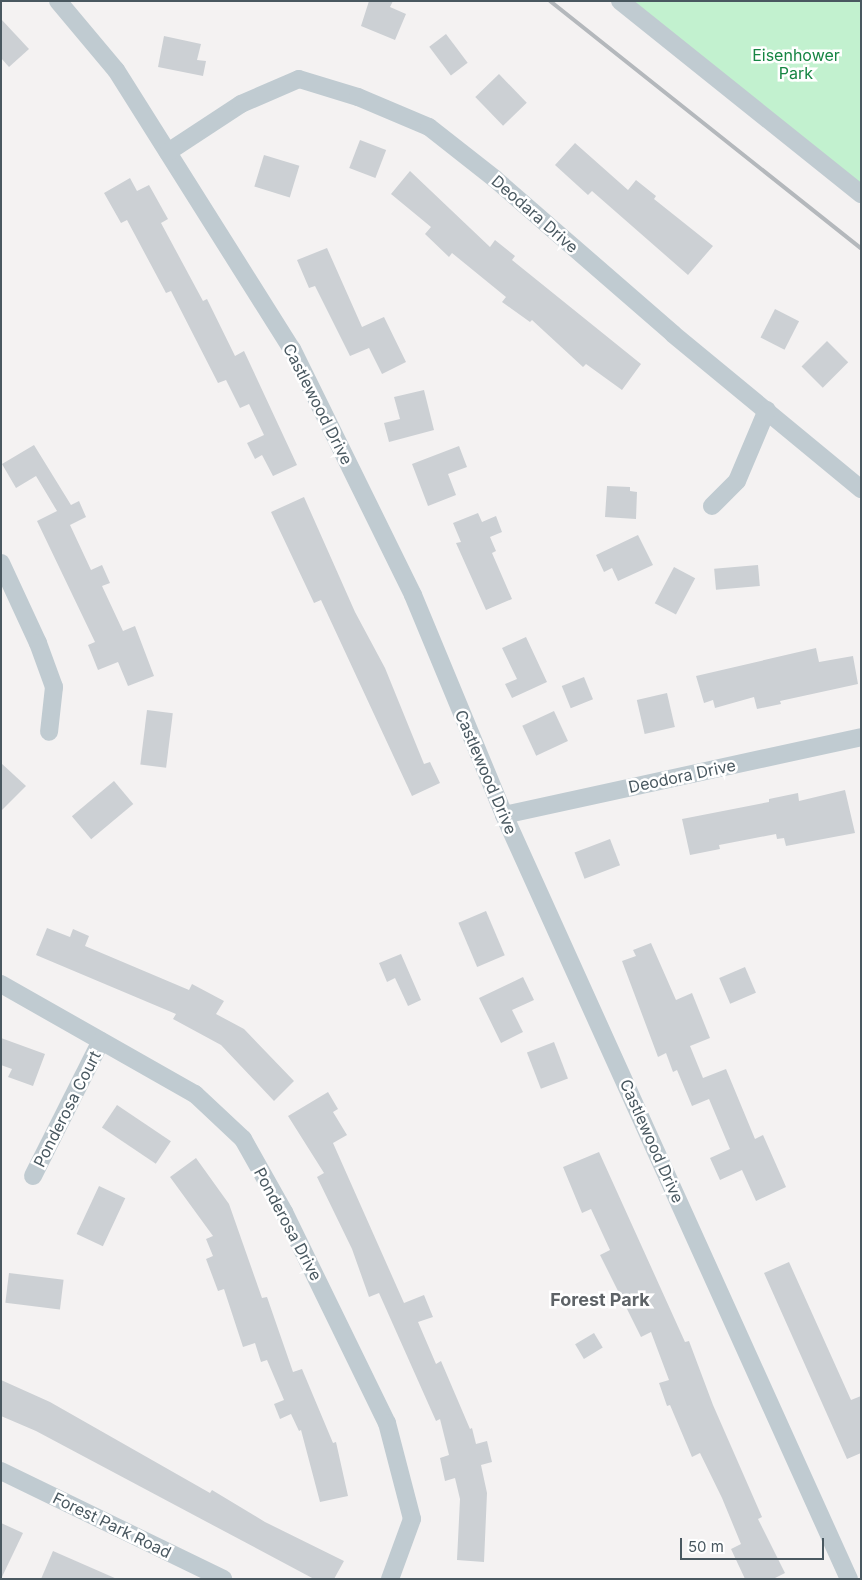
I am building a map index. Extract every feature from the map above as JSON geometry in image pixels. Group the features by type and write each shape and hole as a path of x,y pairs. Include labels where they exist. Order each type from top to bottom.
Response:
{"street":[{"name":"Castlewood Drive","path":"58,1 116,70 292,350 413,595 504,815 849,1579"},
{"path":"620,1 861,194"},
{"name":"Deodara Drive","path":"168,152 241,104 298,79 358,97 429,127 495,179 673,334 861,489"},
{"path":"712,506 737,481 767,410"},
{"path":"1,563 38,642 54,687 49,732"},
{"name":"Deodora Drive","path":"504,815 861,736"},
{"name":"Ponderosa Drive","path":"1,984 195,1094 243,1139 284,1212 387,1423 412,1519 390,1579"},
{"name":"Ponderosa Court","path":"32,1176 101,1041"},
{"name":"Forest Park Road","path":"1,1471 223,1579"}],"green space":[{"name":"Eisenhower Park","path":"618,1 861,1 861,195"}],"building":[{"path":"369,1 393,1 390,7 406,14 395,40 361,26"},
{"path":"1,19 29,49 9,67 1,58"},
{"path":"446,34 468,63 451,75 429,47"},
{"path":"164,36 201,44 197,60 206,61 203,76 158,67"},
{"path":"499,74 527,103 503,126 475,97"},
{"path":"360,140 386,150 375,178 349,168"},
{"path":"575,143 628,190 636,180 656,196 654,199 713,246 688,275 592,191 588,195 555,165"},
{"path":"264,155 299,166 290,197 254,187"},
{"path":"410,171 490,247 495,240 515,256 512,260 641,364 622,390 586,364 583,367 532,320 530,322 502,302 506,297 452,253 449,257 425,234 431,227 391,194"},
{"path":"130,178 137,191 149,185 168,219 161,223 203,301 207,299 235,356 244,351 297,465 273,476 262,455 255,459 247,443 264,435 249,404 240,408 226,380 218,383 171,291 166,293 127,220 121,223 104,193"},
{"path":"327,248 362,327 384,317 406,362 382,374 369,348 350,356 315,286 309,288 297,260"},
{"path":"775,309 799,321 785,350 760,338"},
{"path":"827,341 848,362 823,388 802,366"},
{"path":"424,390 434,430 389,442 384,423 400,419 394,397"},
{"path":"34,445 71,505 79,501 86,517 70,525 91,570 102,565 110,583 102,586 123,631 135,626 154,676 128,686 118,662 98,670 88,645 95,642 37,521 57,511 36,476 16,488 2,464"},
{"path":"459,446 467,467 448,474 456,495 428,506 412,464"},
{"path":"607,486 630,487 630,491 637,492 636,519 605,517"},
{"path":"304,497 355,612 385,668 424,764 430,762 440,783 412,796 321,600 314,603 271,512"},
{"path":"478,513 482,522 496,516 502,532 490,537 496,551 492,553 512,599 486,610 456,543 461,542 453,523"},
{"path":"638,535 653,565 618,581 612,568 604,572 596,555"},
{"path":"758,565 760,586 716,590 714,569"},
{"path":"674,567 695,578 676,614 655,603"},
{"path":"526,637 547,682 512,698 505,684 517,679 502,648"},
{"path":"816,648 819,662 853,656 858,684 780,701 781,704 757,709 754,697 715,708 713,700 704,703 696,676"},
{"path":"584,677 593,699 571,708 562,686"},
{"path":"667,693 675,727 645,734 637,700"},
{"path":"147,710 173,713 166,768 140,765"},
{"path":"554,711 568,741 536,756 522,726"},
{"path":"1,763 26,786 1,811"},
{"path":"114,781 133,804 91,839 72,816"},
{"path":"845,790 855,833 786,846 784,838 777,839 776,834 719,845 720,849 690,855 682,819 769,802 769,799 798,793 799,801"},
{"path":"610,839 620,865 585,879 575,853"},
{"path":"486,911 505,955 477,967 458,923"},
{"path":"47,928 70,937 73,929 89,936 85,946 189,990 192,984 224,1001 216,1014 244,1029 294,1081 274,1101 221,1045 173,1019 176,1014 36,955"},
{"path":"651,943 676,1000 692,993 710,1038 690,1046 703,1078 726,1069 755,1139 763,1135 786,1187 756,1201 742,1170 720,1180 710,1158 730,1149 709,1099 692,1106 677,1070 673,1072 666,1053 658,1057 622,961 636,956 633,950"},
{"path":"401,954 421,1000 408,1006 395,978 387,982 379,963"},
{"path":"745,967 756,993 730,1004 719,978"},
{"path":"523,977 534,1000 512,1010 523,1032 501,1043 479,998"},
{"path":"1,1038 45,1054 33,1086 8,1077 12,1069 1,1065"},
{"path":"554,1042 568,1078 541,1089 527,1052"},
{"path":"328,1092 338,1109 333,1112 347,1135 333,1143 404,1303 424,1295 433,1317 418,1322 436,1364 441,1361 470,1429 472,1428 476,1444 487,1441 492,1462 481,1465 487,1493 484,1562 457,1560 460,1499 455,1478 445,1481 440,1458 449,1455 440,1419 436,1421 379,1293 369,1297 352,1249 317,1177 324,1173 288,1116"},
{"path":"117,1105 171,1141 156,1164 102,1127"},
{"path":"599,1152 685,1342 689,1341 713,1405 762,1517 758,1519 785,1573 773,1579 745,1579 731,1549 741,1544 722,1498 700,1453 692,1457 670,1405 667,1406 659,1383 669,1380 651,1332 641,1337 600,1255 610,1250 591,1209 582,1213 563,1167"},
{"path":"196,1158 229,1204 262,1298 267,1297 293,1372 302,1369 333,1443 336,1442 348,1496 320,1502 301,1430 299,1431 291,1414 280,1419 274,1404 284,1400 267,1360 261,1362 255,1343 243,1347 224,1289 218,1291 206,1259 213,1256 206,1239 213,1236 170,1177"},
{"path":"99,1186 125,1198 103,1246 77,1234"},
{"path":"789,1262 851,1400 861,1396 861,1453 847,1459 764,1273"},
{"path":"9,1273 64,1280 60,1309 5,1303"},
{"path":"594,1333 603,1348 584,1359 575,1344"},
{"path":"1,1380 50,1402 210,1493 212,1490 265,1522 344,1561 334,1579 314,1579 36,1431 1,1416"},
{"path":"1,1523 23,1533 1,1579"},
{"path":"53,1551 117,1579 41,1579"}],"railway":[{"path":"550,1 861,248"}],"district":[{"name":"Forest Park","path":"600,1300"}]}
